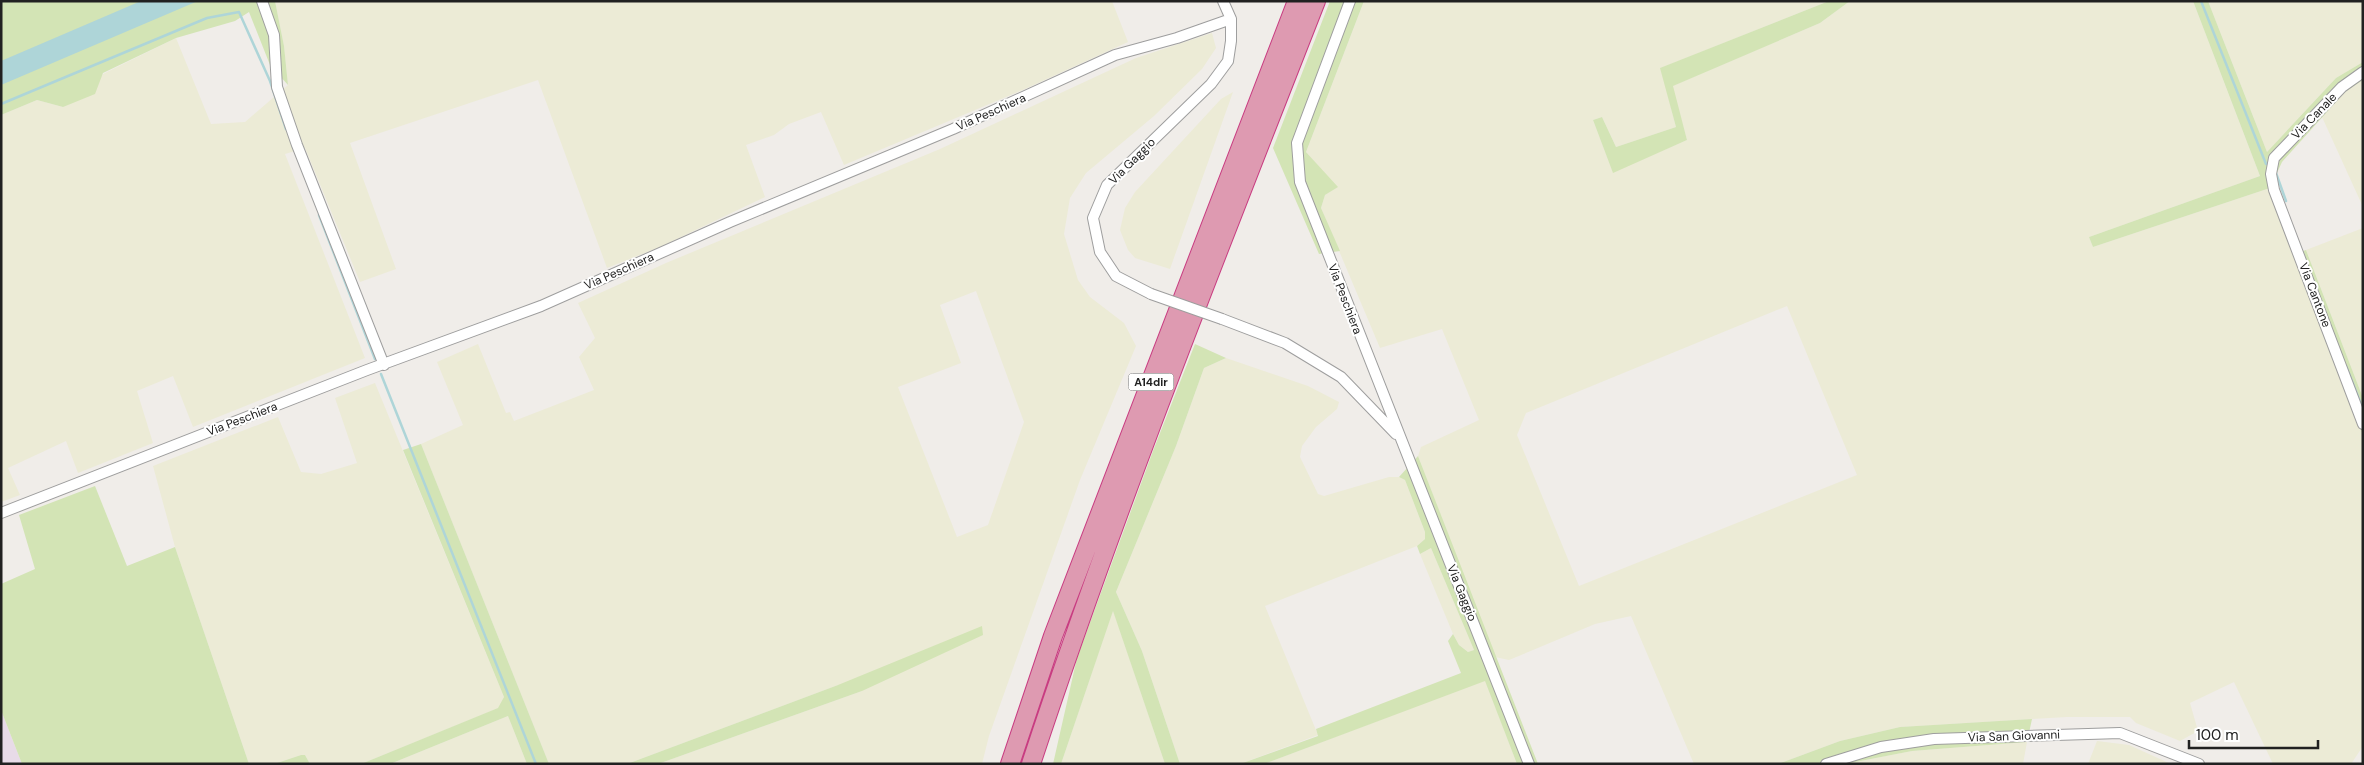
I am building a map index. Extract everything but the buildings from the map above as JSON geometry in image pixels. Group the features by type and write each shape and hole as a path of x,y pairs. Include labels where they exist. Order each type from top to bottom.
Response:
{"highway":[{"name":"A14dir","path":"1010,764 1057,627 1297,1"},
{"name":"A14dir","path":"1031,764 1068,651 1159,402 1316,1"}],"street":[{"path":"262,1 274,35 277,87 384,365"},
{"name":"Via Gaggio","path":"1223,1 1231,19 1231,41 1228,61 1211,84 1107,185 1093,218 1100,252 1116,276 1151,294 1285,343 1340,377 1402,441"},
{"name":"Via Peschiera","path":"1350,1 1298,143 1300,182 1395,423"},
{"name":"Via Peschiera","path":"1,513 541,306 730,222 953,129 1115,55 1177,38 1231,19"},
{"name":"Via Canale","path":"2271,165 2274,158 2342,87 2363,72"},
{"name":"Via Cantone","path":"2271,165 2274,190 2363,424"},
{"name":"Via Gaggio","path":"1395,423 1529,764"},
{"name":"Via San Giovanni","path":"1826,764 1881,747 1934,739 2120,733 2199,764"}],"shaded area":[{"path":"1,710 22,764 1,764"}],"green space":[{"path":"1,1 275,1 284,46 288,85 270,65 249,12 235,21 176,38 103,73 95,94 63,107 37,100 1,115"},
{"path":"275,1 1112,1 1128,42 1025,89 844,165 821,112 789,124 774,135 746,145 765,197 660,247 607,268 538,80 350,143 396,269 360,282 305,148 285,154 365,358 193,427 173,376 137,391 153,443 78,473 66,441 8,468 20,495 1,502 1,115 37,100 63,107 103,74 176,38 211,124 245,122 288,85 284,46"},
{"path":"1330,1 1364,1 1306,152 1338,187 1325,195 1321,208 1340,251 1319,254 1273,148"},
{"path":"1364,1 1829,1 1661,68 1676,127 1616,147 1602,117 1593,120 1613,172 1687,140 1672,86 1820,23 1850,1 2193,1 2260,176 2089,237 2093,247 2270,188 2363,435 2363,746 2351,764 2273,764 2234,682 2190,703 2198,731 2180,741 2136,723 2130,717 2067,717 1900,727 1840,741 1778,764 1694,764 1631,616 1595,624 1509,660 1495,657 1418,456 1421,447 1479,420 1442,329 1380,348 1321,208 1325,195 1337,187 1306,152","holes":["1787,306 1857,475 1579,586 1517,435 1526,413"]},
{"path":"1829,1 1850,1 1820,23 1673,86 1687,140 1613,173 1593,120 1602,117 1616,147 1676,127 1660,68"},
{"path":"2193,1 2208,1 2267,152 2336,78 2363,62 2363,80 2345,92 2282,162 2270,188 2093,247 2089,237 2260,176"},
{"path":"2208,1 2363,1 2363,62 2336,78 2267,152"},
{"path":"1212,33 1216,48 1202,69 1154,116 1086,173 1070,198 1064,234 1078,280 1090,297 1124,323 1136,346 1080,480 989,736 982,764 658,764 862,691 838,685 627,764 549,764 421,444 463,425 437,362 478,344 506,413 510,412 514,421 594,390 579,357 595,338 578,303 666,263 940,149 1136,58","holes":["976,291 1024,422 988,525 957,537 898,387 961,363 940,305"]},
{"path":"2363,80 2363,207 2322,117 2345,92"},
{"path":"1233,92 1170,269 1135,258 1128,250 1120,230 1125,208 1135,192 1221,99"},
{"path":"2363,228 2363,398 2306,250"},
{"path":"2306,250 2363,398 2363,435 2294,254"},
{"path":"1195,344 1226,358 1204,368 1176,446 1116,592 1142,651 1180,764 1165,764 1113,611 1061,764 1053,764 1077,658 1153,451"},
{"path":"1226,358 1308,386 1339,402 1337,409 1316,427 1302,446 1300,457 1318,494 1324,496 1389,477 1399,477 1405,480 1425,532 1425,539 1417,546 1265,606 1318,735 1240,764 1180,764 1142,651 1116,592 1176,446 1204,368"},
{"path":"375,383 504,697 499,708 361,764 310,764 305,755 301,755 274,764 249,764 175,547 153,466 278,417 301,472 321,474 357,463 335,398"},
{"path":"421,444 549,764 527,764 508,716 390,764 361,764 498,708 504,697 403,450"},
{"path":"1418,456 1538,764 1517,764 1485,681 1264,764 1240,764 1318,736 1316,729 1461,673 1448,641 1453,634 1459,645 1468,652 1474,650 1431,548 1420,554 1417,546 1425,539 1425,532 1405,480 1399,477"},
{"path":"95,486 127,566 175,547 249,764 22,764 1,710 1,584 35,569 19,515"},
{"path":"1431,548 1474,650 1468,652 1459,645 1453,634 1420,554"},
{"path":"1113,610 1165,764 1061,764"},
{"path":"982,626 983,635 862,691 658,764 627,764 838,685"},
{"path":"1485,680 1517,764 1264,764"},
{"path":"508,716 527,764 390,764"},
{"path":"2032,719 2027,742 1912,751 1845,764 1778,764 1840,741 1900,727"},
{"path":"2097,741 2129,745 2171,764 2088,764"},
{"path":"2027,742 2023,764 1845,764 1912,751"},
{"path":"305,755 310,764 274,764"}],"water":[{"path":"141,1 198,1 1,85 1,61"}],"waterway":[{"path":"2201,1 2266,164"},
{"path":"1,104 207,18 239,12 270,81 286,129"},
{"path":"2276,173 2286,201"},
{"path":"319,215 375,359"},
{"path":"2346,366 2363,409"},
{"path":"381,374 536,764"}]}
